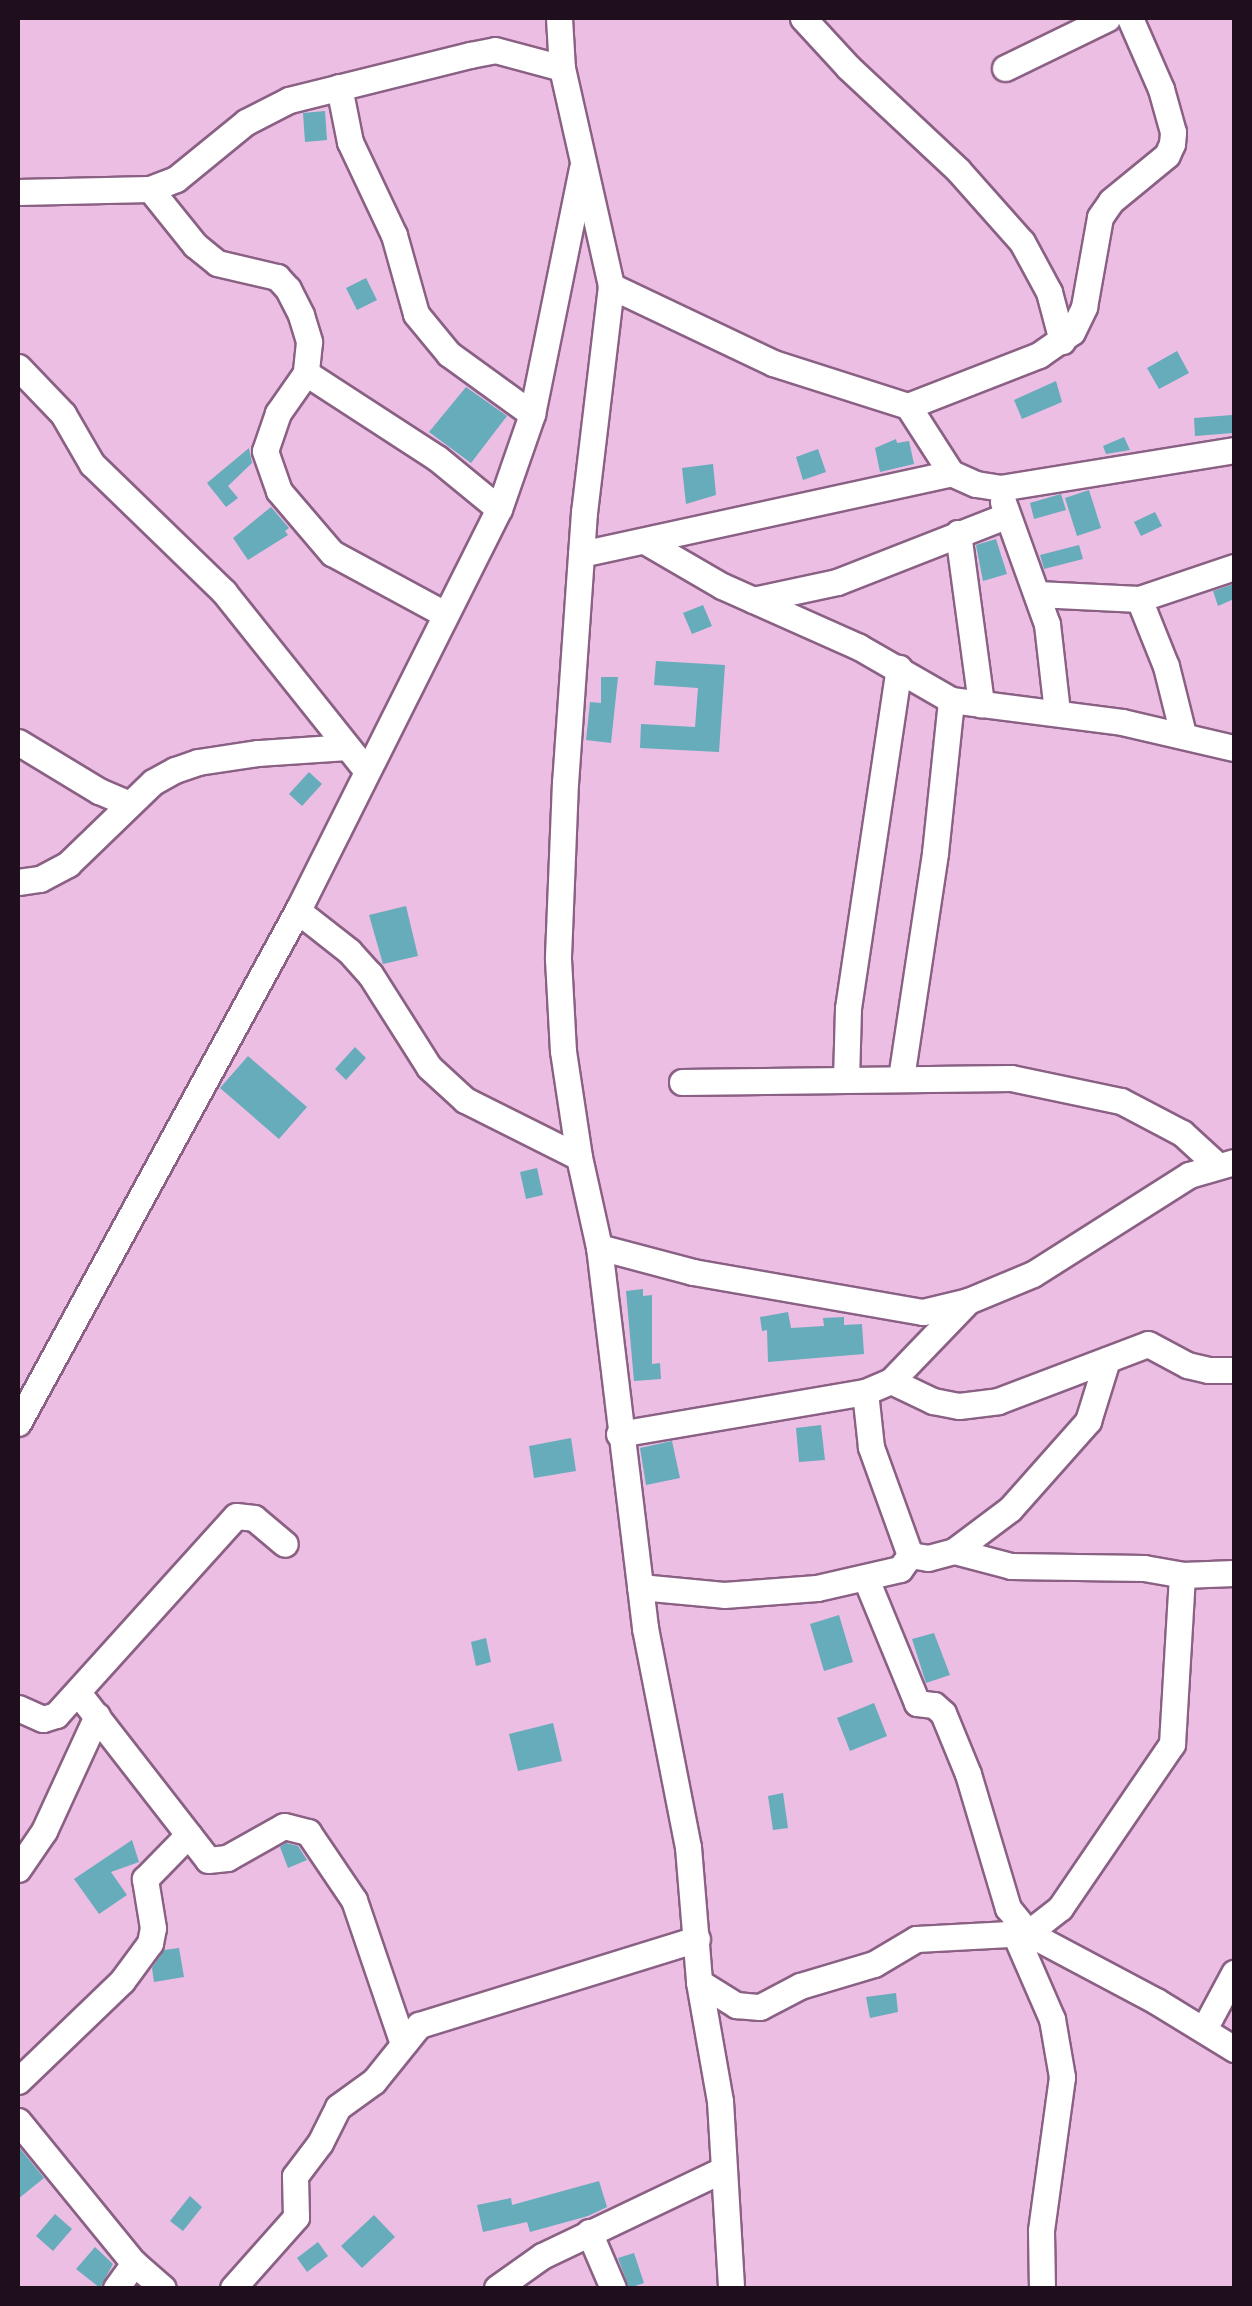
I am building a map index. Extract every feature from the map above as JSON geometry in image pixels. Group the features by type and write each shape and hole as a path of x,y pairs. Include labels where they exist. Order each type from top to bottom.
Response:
{"street":[{"path":"560,18 562,68 611,286 582,554 558,959 564,1052 579,1157 599,1247 640,1586 688,1847 700,1982 720,2101 731,2288"},
{"path":"803,18 848,67 958,170 1022,242 1049,292 1062,341"},
{"path":"1005,68 1108,18"},
{"path":"611,286 773,364 908,406 990,377 1062,341 1084,307 1100,217 1111,201 1166,155 1172,144 1172,124 1130,18"},
{"path":"18,192 150,188 176,180 246,122 290,100 495,50 562,68"},
{"path":"339,87 350,142 394,235 416,314 448,354 532,414"},
{"path":"18,1423 298,911 443,613 499,509 532,414 584,164"},
{"path":"150,188 196,245 217,263 277,276 288,289 310,342 306,373 267,437 268,468 279,491 332,553 443,613"},
{"path":"18,367 63,414 92,464 224,592 366,770"},
{"path":"306,373 437,458 499,509"},
{"path":"908,406 951,473"},
{"path":"582,554 648,543 951,473 1000,488 1234,450"},
{"path":"1000,488 1005,516 1037,594 1053,653 1056,712"},
{"path":"753,600 837,582 1005,516"},
{"path":"958,532 981,704"},
{"path":"648,543 753,600 829,631 950,700 1056,712 1182,734 1234,748"},
{"path":"1037,594 1139,598 1234,567"},
{"path":"1139,598 1166,666 1182,734"},
{"path":"846,1080 848,1008 899,668"},
{"path":"901,1078 935,853 950,700"},
{"path":"18,742 99,792 129,804"},
{"path":"18,882 40,878 68,864 154,782 198,762 346,747"},
{"path":"298,911 339,942 370,974 419,1054 465,1100 579,1157"},
{"path":"682,1082 1012,1078 1121,1102 1182,1132 1226,1164"},
{"path":"599,1247 693,1272 922,1312 968,1301 1033,1274 1189,1175 1226,1164"},
{"path":"619,1434 865,1392 890,1381 968,1301"},
{"path":"890,1381 933,1401 959,1406 1040,1388 1148,1344 1187,1364 1208,1370 1234,1370"},
{"path":"910,1555 928,1558 954,1551 1010,1509 1078,1437 1088,1421 1107,1360"},
{"path":"865,1392 871,1447 910,1555"},
{"path":"18,1708 36,1718 50,1718 79,1694 230,1520 254,1518 285,1544"},
{"path":"954,1551 1010,1566 1144,1568 1182,1576 1234,1573"},
{"path":"640,1586 724,1595 866,1580 894,1572 910,1555"},
{"path":"1022,1934 1060,1908 1172,1744 1182,1576"},
{"path":"866,1580 916,1703 934,1705 943,1713 968,1774 1008,1908 1022,1934 1052,2019 1062,2077 1041,2232 1042,2288"},
{"path":"79,1694 208,1860 219,1862 284,1826 308,1832 354,1900 402,2041"},
{"path":"18,1869 44,1831 97,1716"},
{"path":"18,2081 122,1981 150,1944 154,1928 145,1879 188,1834"},
{"path":"700,1982 736,2005 760,2007 800,1986 874,1964 916,1939 1022,1934 1204,2029 1234,2049"},
{"path":"232,2288 296,2217 295,2176 320,2143 338,2108 374,2081 402,2041 419,2025 449,2012 697,1939"},
{"path":"1204,2029 1234,1974"},
{"path":"20,2130 134,2263 163,2288"},
{"path":"498,2288 542,2256 722,2170"},
{"path":"589,2232 613,2288"},
{"path":"116,2288 134,2263"}],"building":[{"path":"325,111 327,140 305,142 303,113"},
{"path":"366,278 377,300 357,310 346,288"},
{"path":"1177,351 1189,373 1159,389 1147,368"},
{"path":"1056,381 1062,402 1022,419 1014,400"},
{"path":"466,387 507,416 471,463 429,432"},
{"path":"1232,415 1233,433 1195,436 1194,418"},
{"path":"1124,437 1130,450 1106,454 1103,446"},
{"path":"896,439 897,443 909,441 914,464 880,472 875,448"},
{"path":"249,448 252,463 228,486 238,498 226,507 207,483"},
{"path":"818,449 826,472 803,480 796,457"},
{"path":"713,464 716,495 686,504 682,468"},
{"path":"1089,490 1101,528 1077,536 1065,498"},
{"path":"1061,494 1066,510 1034,519 1030,503"},
{"path":"271,507 289,528 285,531 288,535 248,560 233,538"},
{"path":"1155,512 1162,526 1141,536 1134,522"},
{"path":"996,539 1007,574 983,581 976,545"},
{"path":"1079,545 1083,559 1044,569 1040,555"},
{"path":"1234,584 1234,599 1218,606 1213,591"},
{"path":"703,605 712,626 692,634 683,613"},
{"path":"656,661 725,665 719,752 640,748 641,724 695,727 698,688 654,685"},
{"path":"601,677 618,677 611,743 586,740 590,702 601,703"},
{"path":"309,772 322,784 302,806 289,794"},
{"path":"406,906 418,956 383,964 369,915"},
{"path":"355,1047 366,1058 346,1080 335,1069"},
{"path":"248,1056 307,1107 279,1139 220,1088"},
{"path":"537,1168 543,1195 526,1199 520,1172"},
{"path":"643,1289 643,1296 652,1295 652,1364 660,1363 661,1379 634,1381 626,1291"},
{"path":"788,1312 791,1328 824,1326 823,1318 844,1317 844,1325 862,1324 864,1354 768,1362 767,1330 762,1331 760,1317"},
{"path":"821,1425 825,1460 799,1462 796,1428"},
{"path":"571,1438 576,1471 534,1478 529,1446"},
{"path":"672,1441 680,1478 646,1485 640,1448"},
{"path":"839,1615 853,1662 824,1671 810,1624"},
{"path":"934,1633 950,1675 926,1683 912,1639"},
{"path":"486,1638 491,1662 476,1666 471,1642"},
{"path":"874,1703 887,1736 850,1751 837,1718"},
{"path":"553,1723 562,1761 518,1771 509,1734"},
{"path":"783,1793 788,1828 773,1830 768,1796"},
{"path":"132,1840 139,1862 111,1872 127,1895 99,1914 74,1879"},
{"path":"286,1843 298,1846 307,1860 288,1868 280,1847"},
{"path":"179,1948 184,1977 154,1982 152,1968 164,1950"},
{"path":"896,1993 898,2012 870,2018 866,1997"},
{"path":"18,2146 44,2178 18,2199"},
{"path":"599,2181 607,2207 588,2216 530,2232 527,2222 483,2232 477,2205 511,2198 512,2205"},
{"path":"190,2196 202,2207 183,2231 170,2221"},
{"path":"55,2214 72,2229 53,2251 36,2236"},
{"path":"374,2215 395,2237 362,2268 341,2246"},
{"path":"318,2242 328,2256 307,2272 297,2258"},
{"path":"95,2247 113,2264 100,2288 76,2269"},
{"path":"634,2253 644,2283 629,2288 618,2258"}]}
